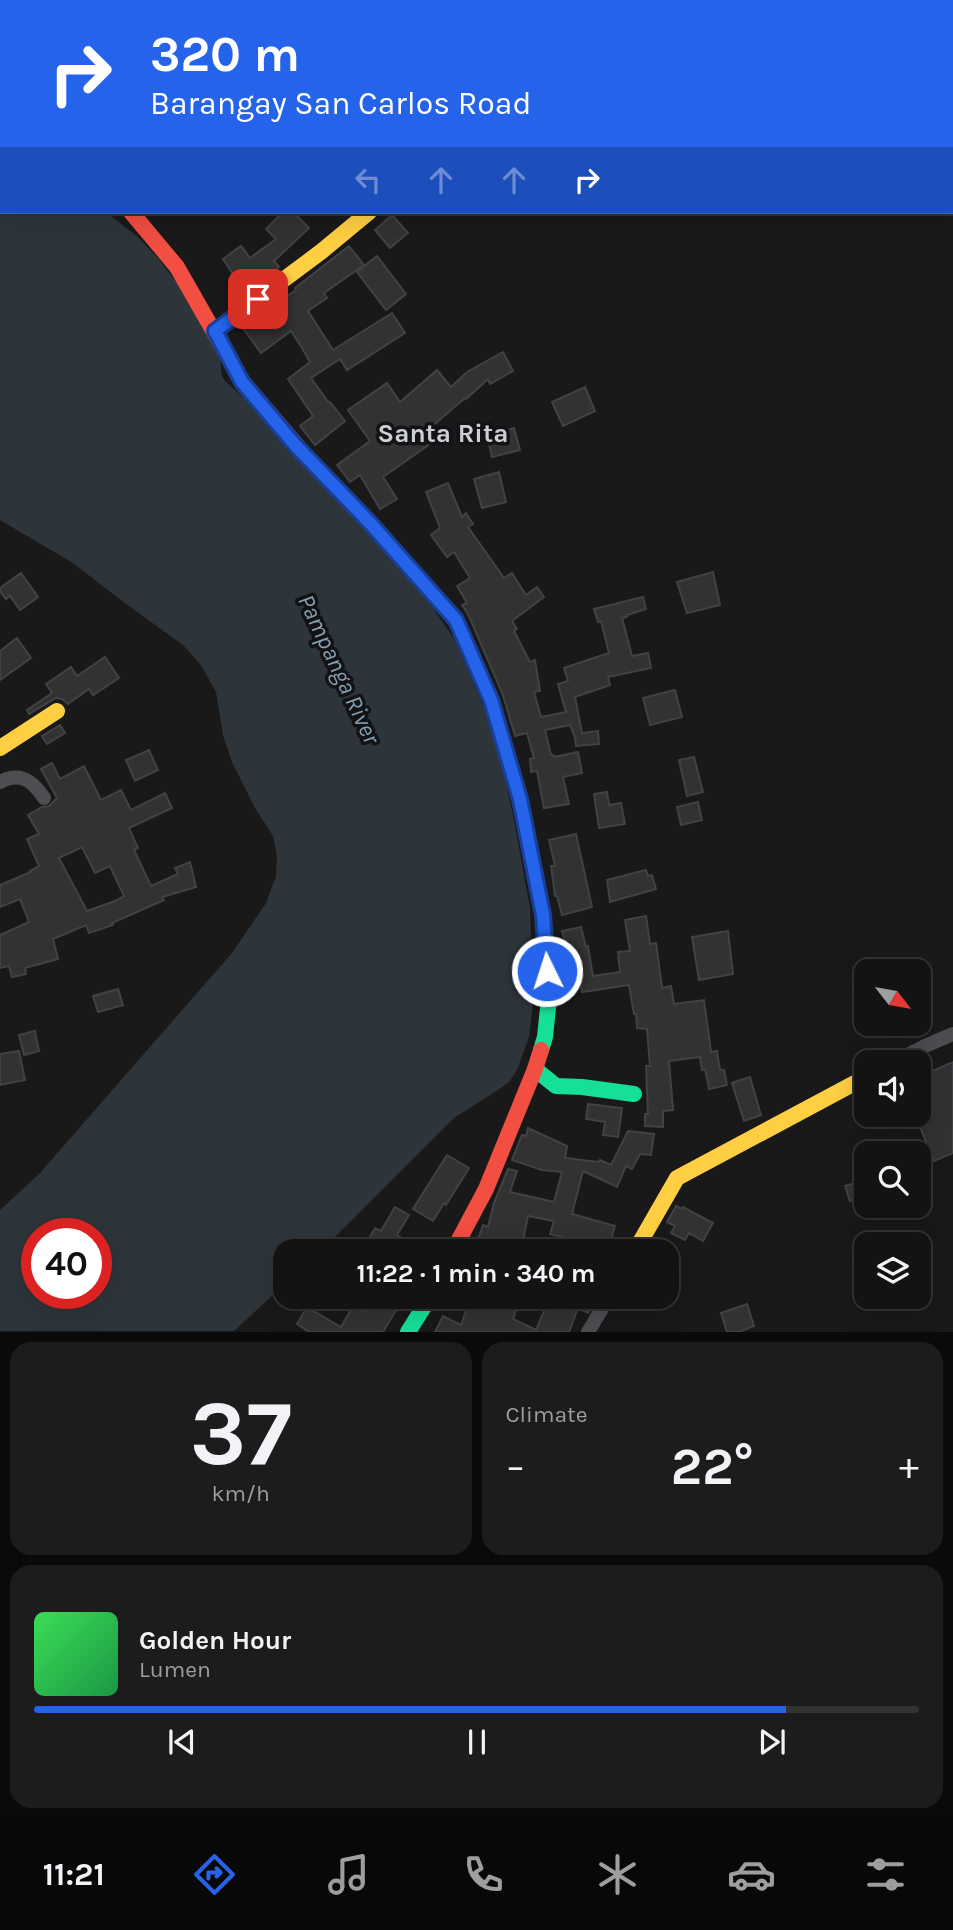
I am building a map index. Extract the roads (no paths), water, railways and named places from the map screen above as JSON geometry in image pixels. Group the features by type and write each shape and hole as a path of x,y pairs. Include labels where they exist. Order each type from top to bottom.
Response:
{"street":[{"path":"133,214 177,267 242,382 296,446 370,523 456,620 491,700 520,799 543,915 549,998 545,1037 536,1069 486,1189 459,1239"},
{"path":"215,331 367,214"},
{"path":"0,748 57,711"},
{"path":"0,782 16,777 26,778 44,798"},
{"path":"917,1050 953,1034"},
{"path":"536,1069 556,1086 634,1094"},
{"path":"642,1239 677,1178 854,1083"},
{"path":"408,1332 422,1309"},
{"path":"588,1332 602,1309"}],"water":[{"name":"Pampanga River","path":"0,214 109,214 138,237 191,300 220,358 225,381 243,397 423,593 456,642 496,735 514,820 530,908 533,1003 529,1037 517,1070 509,1082 454,1118 333,1239 273,1239 273,1295 234,1331 0,1331 0,1210 40,1173 232,953 266,903 276,876 277,856 273,836 255,808 232,762 223,735 216,692 201,665 183,645 73,563 0,520"}],"district":[{"name":"Santa Rita","path":"443,433"}]}
